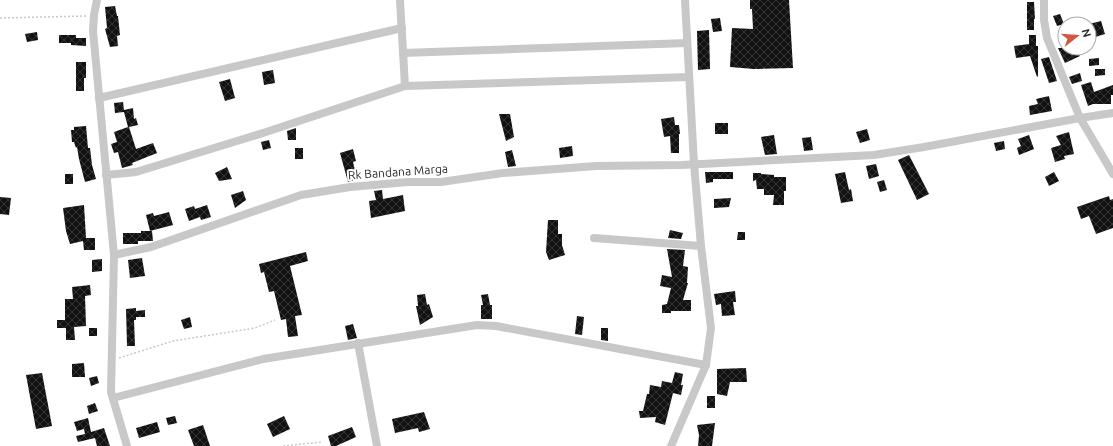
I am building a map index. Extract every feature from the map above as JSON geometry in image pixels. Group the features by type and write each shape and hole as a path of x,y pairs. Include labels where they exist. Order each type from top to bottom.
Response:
{"street":[{"path":"97,0 93,31 114,255 111,392 127,446"},
{"path":"400,0 405,86"},
{"path":"671,446 706,365 711,328 701,246 694,164 685,0"},
{"path":"1044,0 1044,20 1047,38 1080,118 1113,174"},
{"path":"99,98 402,28"},
{"path":"403,53 687,43"},
{"path":"106,175 144,170 263,133 405,86 689,77"},
{"name":"Rk Bandana Marga","path":"114,255 151,247 301,195 369,185 441,182 503,173 596,166 694,164 874,155 1113,113"},
{"path":"594,238 701,246"},
{"path":"113,398 263,359 477,325 496,326 706,365"},
{"path":"358,344 377,446"}],"path":[{"path":"0,18 94,16"},
{"path":"112,362 172,341 255,328 275,320"},
{"path":"283,446 322,442"}],"building":[{"path":"750,0 789,0 793,68 754,69 730,67 732,28 753,29"},
{"path":"1027,2 1034,2 1034,30 1027,30"},
{"path":"115,6 118,16 120,35 117,36 118,46 110,47 105,29 107,28 105,7"},
{"path":"1060,14 1061,16 1057,16 1057,26 1053,16"},
{"path":"720,18 722,31 713,32 711,19"},
{"path":"1101,21 1105,34 1097,36 1097,22"},
{"path":"709,30 710,69 698,70 697,31"},
{"path":"37,32 38,40 27,42 25,34"},
{"path":"59,35 76,35 76,38 86,38 86,46 71,45 71,43 59,43"},
{"path":"1029,35 1036,35 1036,46 1038,46 1037,77 1030,56 1016,58 1014,46 1029,44"},
{"path":"1062,56 1080,56 1065,63"},
{"path":"1049,57 1057,81 1049,83 1041,59"},
{"path":"1099,58 1099,65 1089,66 1089,59"},
{"path":"76,62 86,62 84,91 76,91"},
{"path":"1095,69 1105,69 1105,75 1095,76"},
{"path":"273,70 275,83 264,85 262,72"},
{"path":"1080,73 1082,81 1072,84 1069,77"},
{"path":"230,79 235,98 225,101 219,82"},
{"path":"1091,82 1094,92 1113,85 1111,104 1093,104 1088,106 1081,85"},
{"path":"1049,96 1052,111 1030,115 1029,106 1038,104 1036,99"},
{"path":"123,102 124,110 133,108 134,119 136,118 138,125 129,127 136,149 153,143 157,153 132,163 133,165 122,168 118,152 114,153 111,144 117,142 114,132 128,127 124,112 115,113 114,103"},
{"path":"499,114 510,114 514,137 506,141"},
{"path":"674,117 675,125 679,125 679,153 671,153 670,136 664,137 661,119"},
{"path":"715,123 728,123 728,134 715,134"},
{"path":"86,126 88,148 90,148 92,165 96,179 85,182 77,147 76,148 74,142 72,142 71,130 74,130 74,127"},
{"path":"296,128 296,140 288,140 287,131"},
{"path":"867,129 870,140 860,143 856,132"},
{"path":"1069,132 1074,154 1064,156 1065,159 1055,162 1051,148 1061,145 1056,136"},
{"path":"774,135 777,154 765,155 761,137"},
{"path":"1029,135 1034,149 1019,155 1017,148 1021,146 1018,139"},
{"path":"811,137 813,150 804,151 802,138"},
{"path":"269,140 271,148 263,150 261,142"},
{"path":"1004,141 1005,149 996,151 994,143"},
{"path":"572,146 573,156 560,158 559,148"},
{"path":"295,148 303,148 303,159 295,159"},
{"path":"353,149 356,161 353,162 357,179 348,182 340,153"},
{"path":"512,150 516,166 508,167 505,152"},
{"path":"909,155 929,194 917,200 898,160"},
{"path":"876,164 879,176 869,179 866,166"},
{"path":"227,167 232,179 219,181 215,173"},
{"path":"705,172 733,172 733,179 713,179 713,182 706,183"},
{"path":"845,172 849,190 851,189 853,201 841,203 835,174"},
{"path":"1054,172 1059,181 1049,186 1045,177"},
{"path":"753,173 774,175 774,177 786,177 784,205 773,205 774,195 764,195 764,189 757,189 756,180 753,181"},
{"path":"65,174 73,174 73,184 65,184"},
{"path":"884,180 887,190 880,192 877,182"},
{"path":"382,190 383,199 403,195 405,211 371,218 369,201 376,200 374,191"},
{"path":"243,191 246,200 235,208 231,195"},
{"path":"1109,196 1110,200 1113,199 1113,228 1096,234 1089,216 1081,219 1077,207"},
{"path":"0,197 11,198 9,215 0,214"},
{"path":"731,198 729,207 714,208 714,199"},
{"path":"84,205 86,238 95,238 95,250 84,250 83,241 70,244 66,231 63,208"},
{"path":"207,205 211,217 201,220 200,217 189,221 185,209 194,206 195,209"},
{"path":"169,212 173,225 150,231 146,215 153,213 154,216"},
{"path":"548,220 558,220 558,234 562,234 562,245 565,255 549,260 546,252"},
{"path":"670,230 683,233 681,239 668,238"},
{"path":"141,231 152,231 153,241 138,241 138,244 123,244 123,233 141,233"},
{"path":"738,232 745,232 745,240 737,240"},
{"path":"667,249 685,250 683,266 688,267 688,283 683,300 691,300 691,311 671,311 671,313 662,313 662,305 667,304 671,288 660,286 662,275 672,277"},
{"path":"306,252 308,261 290,266 302,315 295,316 298,336 288,337 286,319 281,320 274,291 269,292 264,272 261,273 259,264"},
{"path":"142,258 145,276 130,278 128,260"},
{"path":"102,259 102,271 92,272 92,260"},
{"path":"90,285 91,295 85,296 86,326 74,327 75,340 66,340 66,328 57,328 57,320 65,320 65,299 73,299 72,287"},
{"path":"735,291 736,302 733,302 735,315 722,316 721,304 716,305 714,294"},
{"path":"425,294 427,305 429,304 433,317 420,325 416,306 418,306 417,295"},
{"path":"488,294 490,305 492,305 492,319 481,319 481,305 483,305 481,295"},
{"path":"136,308 136,311 145,310 145,317 136,317 136,320 134,320 135,346 127,346 126,309"},
{"path":"577,316 584,317 582,335 575,334"},
{"path":"190,317 192,327 184,329 181,320"},
{"path":"353,324 357,338 348,340 345,326"},
{"path":"89,328 97,328 97,336 89,336"},
{"path":"601,328 608,328 608,341 601,340"},
{"path":"84,363 85,377 72,377 72,364"},
{"path":"746,368 747,382 730,382 727,396 717,394 717,369"},
{"path":"675,372 683,374 681,385 683,385 681,395 673,393 665,425 655,422 656,417 640,418 639,411 643,411 647,394 649,394 650,385 661,387 662,381 672,383"},
{"path":"42,373 52,426 36,429 26,375"},
{"path":"97,376 99,383 91,386 89,378"},
{"path":"707,396 715,396 715,408 707,408"},
{"path":"95,403 98,411 89,414 87,406"},
{"path":"424,412 430,429 419,432 418,428 395,433 392,419"},
{"path":"175,416 177,423 168,425 166,418"},
{"path":"284,416 290,429 273,437 267,424"},
{"path":"88,418 91,432 104,428 110,446 97,446 95,438 78,442 76,436 85,434 84,429 77,431 74,422"},
{"path":"157,422 160,432 139,438 136,428"},
{"path":"715,423 712,446 698,446 699,435 697,425"},
{"path":"203,425 210,446 194,446 188,430"},
{"path":"352,427 356,437 336,446 331,446 328,436"}]}
